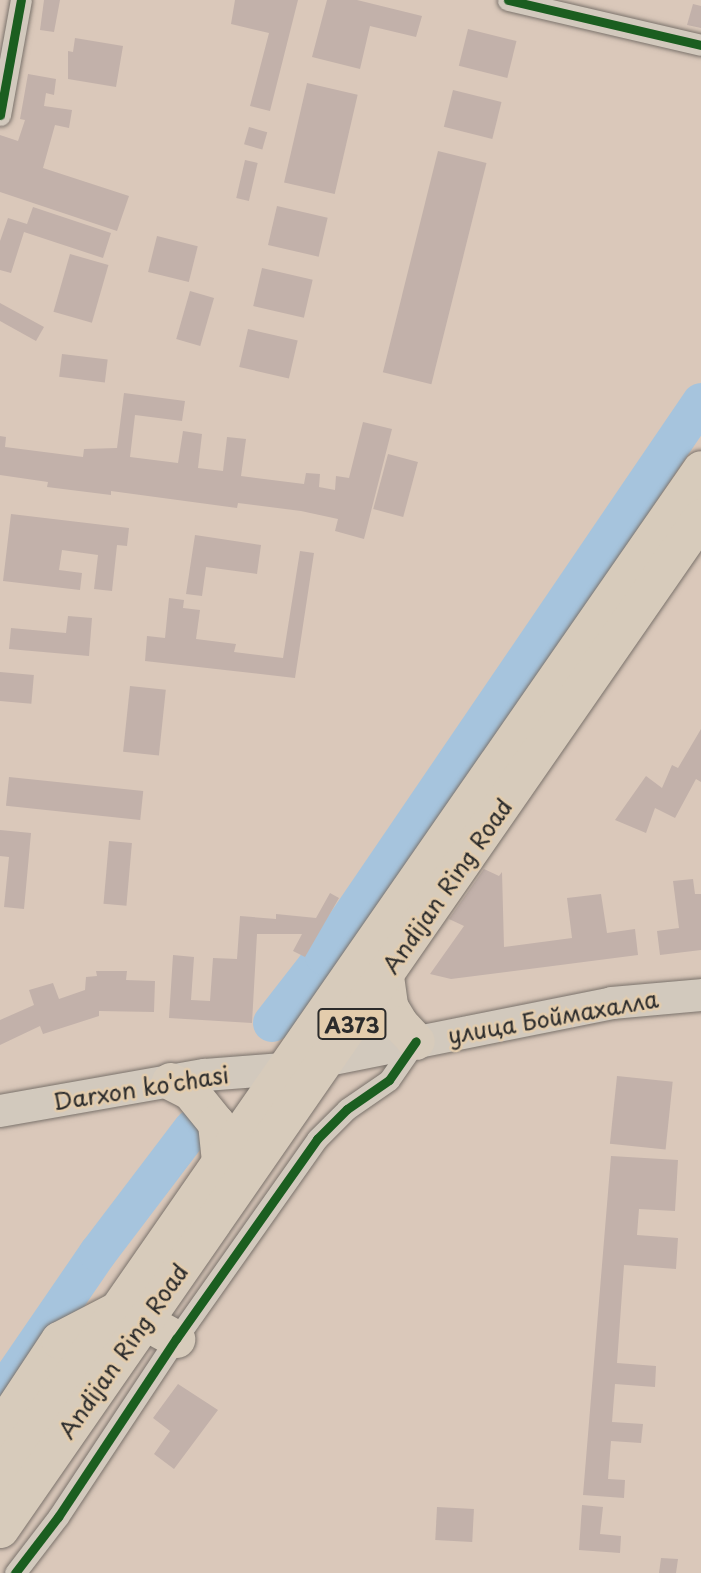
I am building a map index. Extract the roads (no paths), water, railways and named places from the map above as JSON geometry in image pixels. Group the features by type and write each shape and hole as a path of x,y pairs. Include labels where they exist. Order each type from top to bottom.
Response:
{"highway":[{"name":"Andijan Ring Road","path":"0,1529 130,1316 219,1160 701,469"},
{"name":"Andijan Ring Road","path":"0,1479 130,1316 327,1060 701,517"},
{"path":"385,976 389,1006 400,1024 416,1041"},
{"path":"170,1081 190,1091 216,1123 219,1160"},
{"path":"0,1429 58,1340 130,1316 176,1339"}],"main road":[{"name":"улица Боймахалла","path":"283,1069 612,1003 701,995"},
{"name":"Darxon ko'chasi","path":"0,1111 205,1075 283,1069"}],"street":[{"path":"0,115 21,0"},
{"path":"508,0 701,45"},
{"path":"15,1573 58,1517 176,1339 317,1139 347,1109 389,1080 416,1041"}],"waterway":[{"path":"272,1023 324,956 701,402"},
{"path":"0,1396 98,1253 192,1129"}]}
